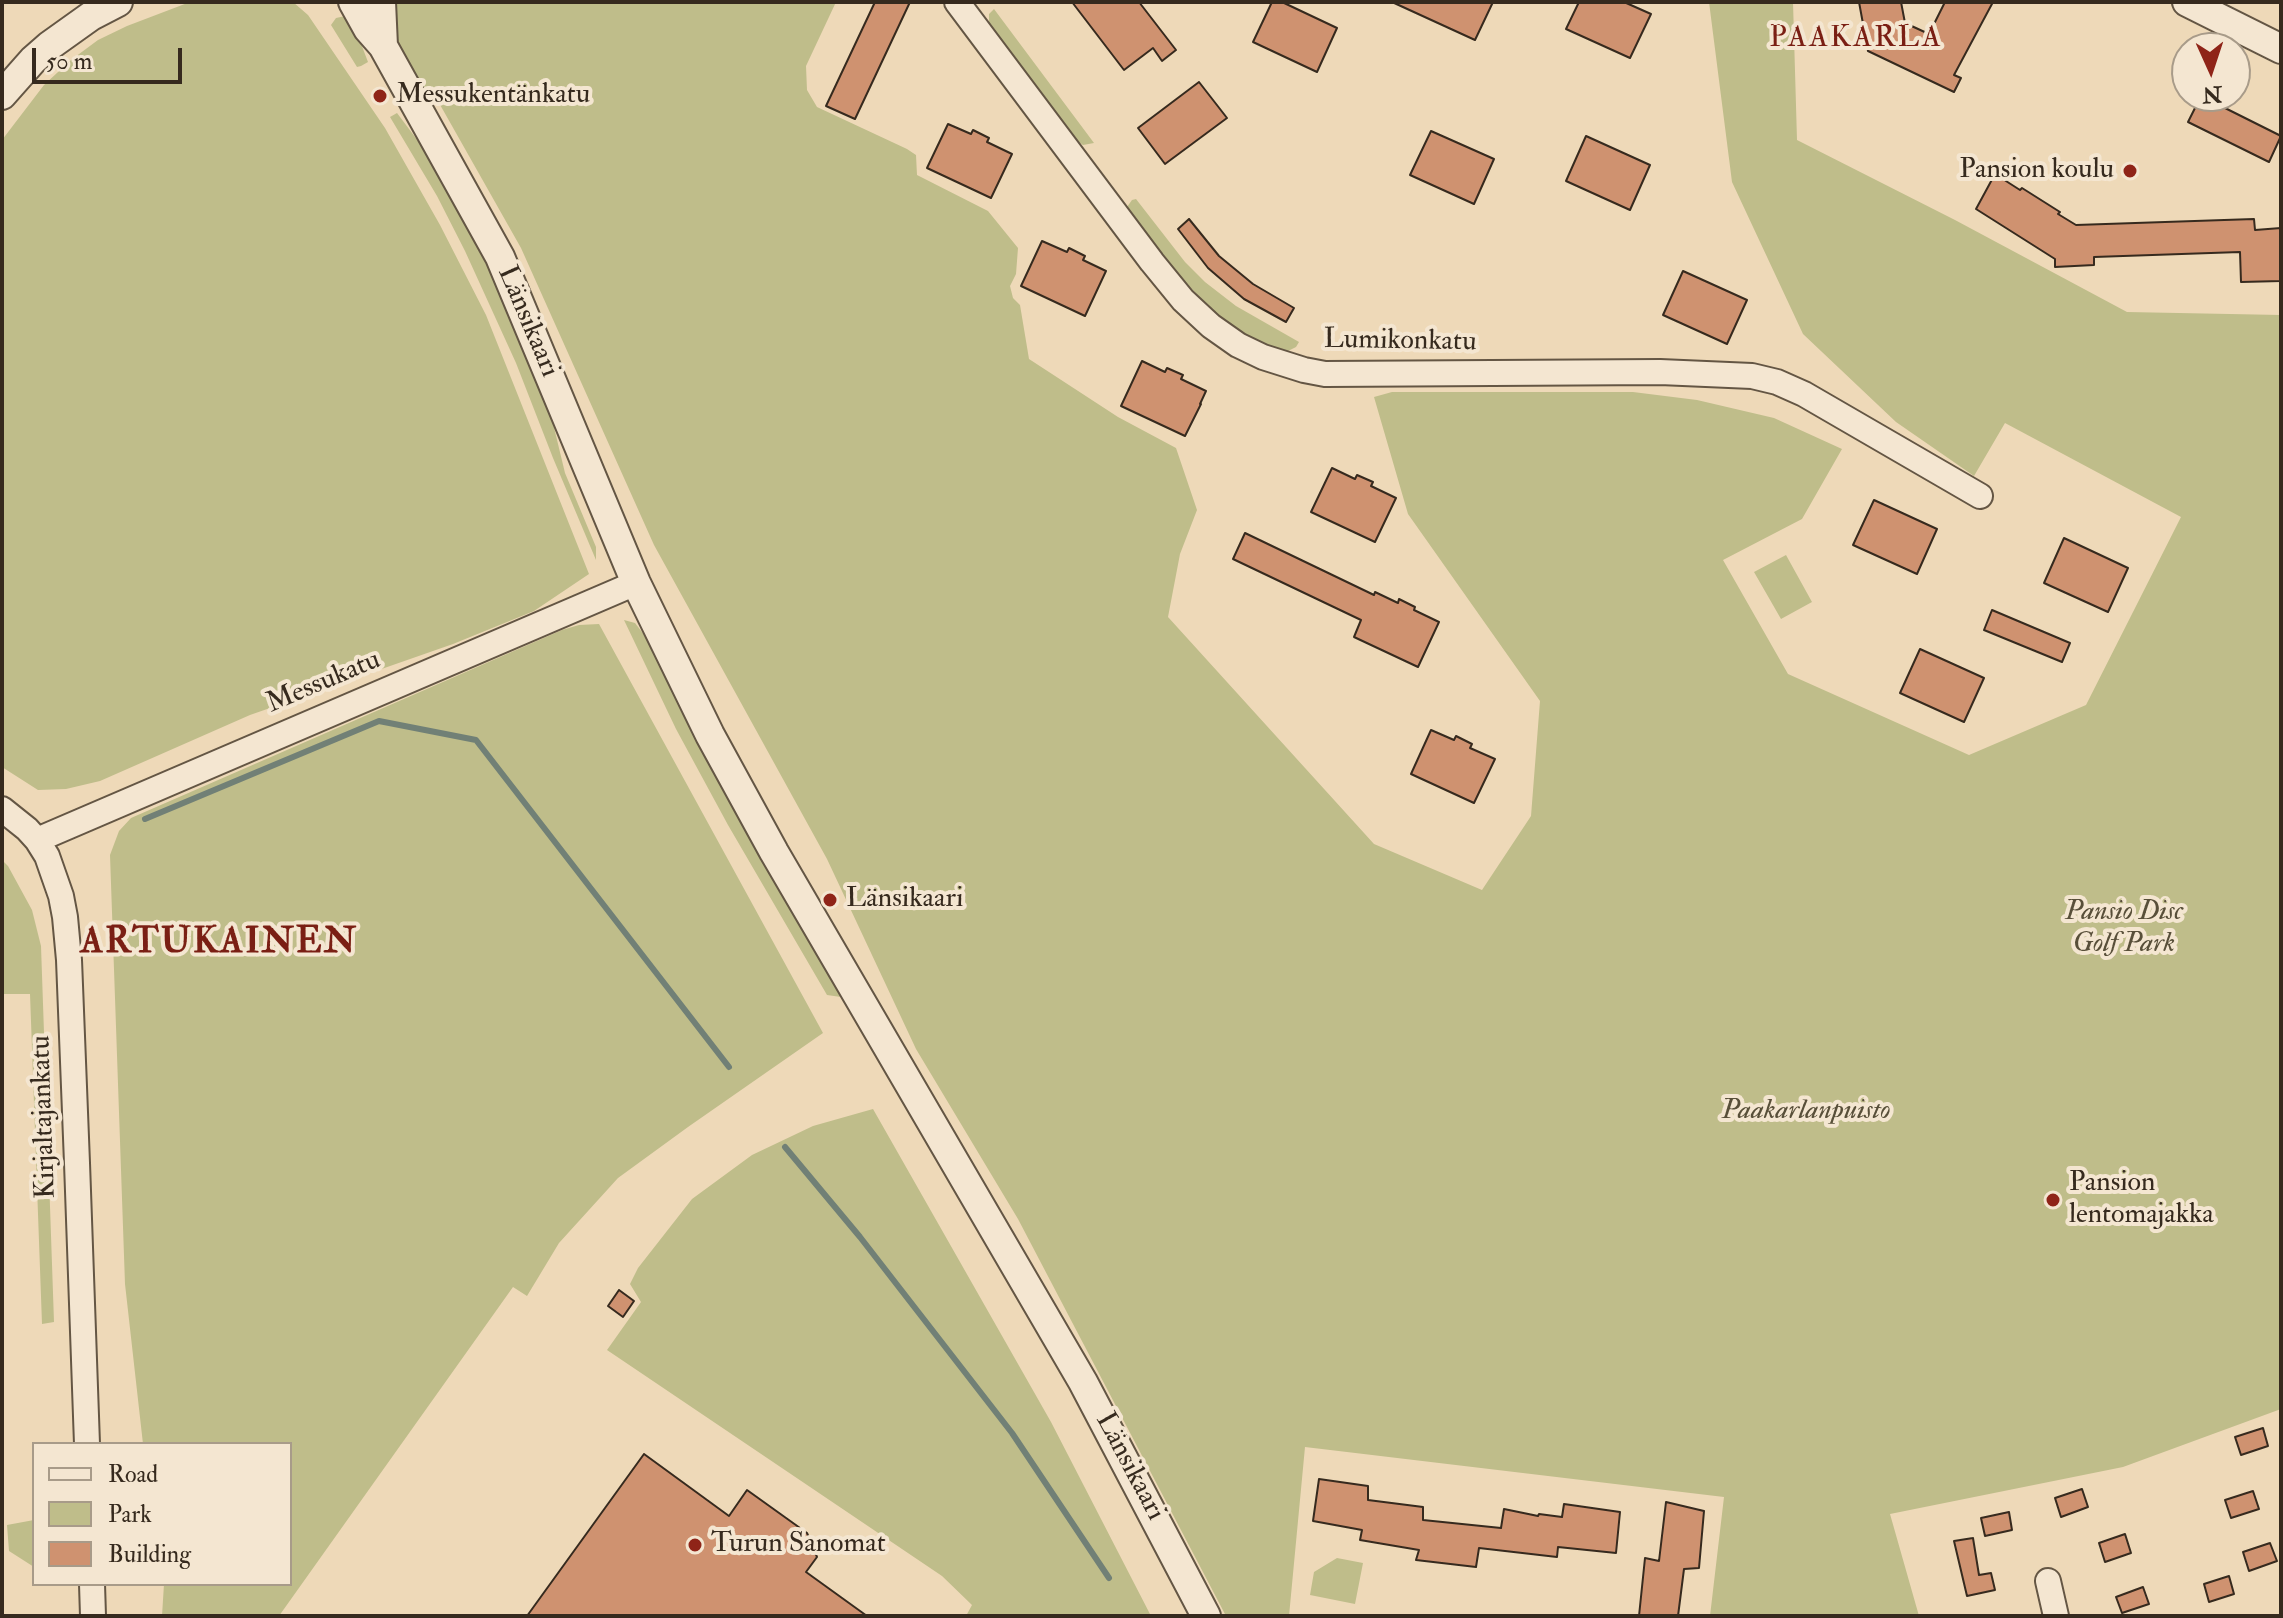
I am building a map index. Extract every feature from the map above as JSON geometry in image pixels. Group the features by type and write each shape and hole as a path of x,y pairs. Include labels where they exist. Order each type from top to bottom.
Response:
{"street":[{"path":"2,95 33,60 58,39 118,2"},
{"name":"Länsikaari","path":"353,2 368,29 383,46 500,257 636,583 710,735 774,852 1083,1382 1206,1616"},
{"name":"Länsikaari","path":"381,2 383,46"},
{"name":"Lumikonkatu","path":"957,2 1183,300 1238,345 1291,366 1325,374 1660,372 1752,376 1777,382 1804,394 1980,496"},
{"path":"2187,2 2281,49"},
{"name":"Messukatu","path":"37,840 636,583"},
{"name":"Kirjaltajankatu","path":"2,809 37,840 47,856 61,896 69,960 87,1442"},
{"path":"2048,1581 2056,1616"},
{"path":"92,1586 93,1616"}],"green space":[{"path":"190,2 293,2 308,15 385,128 486,315 589,574 534,611 453,644 250,715 100,781 66,789 38,790 2,767 2,140 44,85 98,40"},
{"name":"Paakarlanpuisto","path":"399,2 836,2 806,66 807,90 817,107 907,149 916,155 917,175 988,211 1018,248 1016,274 1010,286 1013,298 1020,305 1029,359 1118,417 1176,448 1197,510 1180,554 1168,617 1374,844 1482,890 1531,816 1540,701 1408,514 1374,397 1392,392 1633,392 1697,400 1774,418 1842,449 1802,519 1723,560 1788,674 1969,755 2086,705 2181,517 2005,423 1974,476 1896,422 1803,334 1732,182 1709,2 1793,2 1797,140 2127,312 2281,315 2281,1409 2123,1467 1890,1514 1919,1616 1710,1616 1724,1497 1305,1447 1289,1616 1226,1616 1018,1219 916,1049 827,859 654,545 521,248 430,87 421,88 396,42 389,6"},
{"path":"994,9 1094,143 1083,145 1075,139 989,27 989,14"},
{"path":"350,15 368,62 357,67 331,25 336,18"},
{"path":"397,113 436,165 481,247 545,390 565,473 596,547 596,560 516,363 465,251 437,196 390,117"},
{"path":"1136,199 1185,262 1205,282 1236,306 1299,342 1296,347 1286,352 1280,351 1224,322 1176,273 1127,207"},
{"path":"1786,555 1812,602 1781,619 1754,572"},
{"path":"624,620 635,623 649,641 841,997 827,995 728,825 676,729"},
{"path":"599,624 823,1033 618,1178 559,1243 527,1296 513,1287 279,1616 162,1616 164,1586 292,1586 292,1442 143,1442 125,1284 110,855 119,831 131,818 579,625"},
{"path":"2,860 32,910 41,946 54,1322 42,1324 30,994 2,994"},
{"path":"873,1109 1051,1422 1151,1616 966,1616 972,1605 942,1576 607,1350 641,1302 630,1284 638,1268 692,1199 752,1155 813,1126"},
{"path":"32,1520 32,1566 9,1551 7,1525"},
{"path":"1337,1558 1363,1563 1355,1604 1310,1595 1314,1572"}],"building":[{"path":"875,2 910,2 855,119 826,106"},
{"path":"1072,2 1139,2 1176,50 1162,61 1153,48 1124,70"},
{"path":"1272,2 1282,2 1337,28 1317,72 1253,42"},
{"path":"1392,2 1493,2 1475,40"},
{"path":"1579,2 1624,2 1651,14 1630,58 1566,29"},
{"path":"1859,2 1901,2 1905,23 1929,34 1945,2 1993,2 1954,75 1961,78 1954,92 1868,51"},
{"path":"1199,82 1227,118 1165,164 1138,128"},
{"path":"2193,112 2233,112 2281,136 2269,162 2188,122"},
{"path":"948,124 971,134 973,130 989,138 987,142 1012,154 991,198 927,168"},
{"path":"1431,131 1494,159 1474,204 1410,175"},
{"path":"1586,136 1650,165 1630,210 1566,181"},
{"path":"1995,174 2020,190 2022,188 2076,225 2254,219 2255,230 2281,228 2281,281 2241,282 2240,252 2094,257 2094,265 2055,267 2055,259 1976,209"},
{"path":"1189,219 1219,256 1253,284 1294,308 1286,322 1244,299 1208,268 1178,229"},
{"path":"1042,241 1067,252 1069,248 1085,256 1083,260 1106,271 1085,316 1021,286"},
{"path":"1683,271 1747,300 1727,344 1663,315"},
{"path":"1142,361 1165,372 1167,368 1183,375 1181,379 1206,391 1185,436 1121,406"},
{"path":"1332,468 1355,479 1357,475 1373,482 1371,486 1396,498 1375,542 1311,512"},
{"path":"1874,500 1937,529 1917,574 1853,545"},
{"path":"1245,533 1374,595 1375,592 1398,603 1399,599 1439,622 1418,667 1354,637 1361,620 1233,559"},
{"path":"2064,538 2128,568 2108,612 2044,583"},
{"path":"1992,610 2070,643 2062,662 1984,630"},
{"path":"1920,649 1984,678 1964,722 1900,693"},
{"path":"1431,730 1454,740 1456,736 1472,744 1470,748 1495,759 1474,803 1411,774"},
{"path":"619,1290 634,1301 623,1317 608,1306"},
{"path":"2263,1428 2268,1446 2241,1455 2235,1437"},
{"name":"Turun Sanomat","path":"644,1454 729,1516 747,1490 807,1533 817,1557 806,1572 867,1616 527,1616"},
{"path":"1319,1479 1368,1486 1368,1500 1423,1507 1423,1520 1501,1528 1504,1509 1562,1517 1564,1504 1620,1512 1616,1553 1558,1547 1557,1557 1479,1548 1476,1567 1416,1560 1419,1550 1360,1540 1362,1530 1313,1521"},
{"path":"2082,1489 2088,1507 2061,1517 2055,1498"},
{"path":"2253,1491 2259,1509 2231,1518 2225,1500"},
{"path":"1666,1502 1704,1511 1699,1568 1684,1569 1678,1616 1639,1616 1645,1558 1659,1561"},
{"path":"2009,1512 2012,1530 1985,1536 1981,1518"},
{"path":"2125,1534 2131,1553 2105,1562 2099,1543"},
{"path":"1973,1538 1979,1575 1991,1573 1995,1590 1967,1596 1954,1541"},
{"path":"2270,1543 2277,1561 2249,1571 2243,1552"},
{"path":"2229,1576 2234,1594 2209,1602 2204,1584"},
{"path":"2143,1587 2149,1604 2122,1613 2116,1597"}],"waterway":[{"path":"145,819 379,721 476,740 729,1067"},
{"path":"785,1147 860,1237 1012,1433 1109,1578"}],"place":[{"name":"Messukentänkatu","path":"380,96"},
{"name":"Pansion koulu","path":"2130,171"},
{"name":"Länsikaari","path":"830,900"},
{"name":"Pansion lentomajakka","path":"2053,1200"},
{"name":"Turun Sanomat","path":"695,1545"}],"district":[{"name":"PAAKARLA","path":"1856,40"},
{"name":"ARTUKAINEN","path":"219,944"}],"park label":[{"name":"Pansio Disc Golf Park","path":"2124,929"}]}
